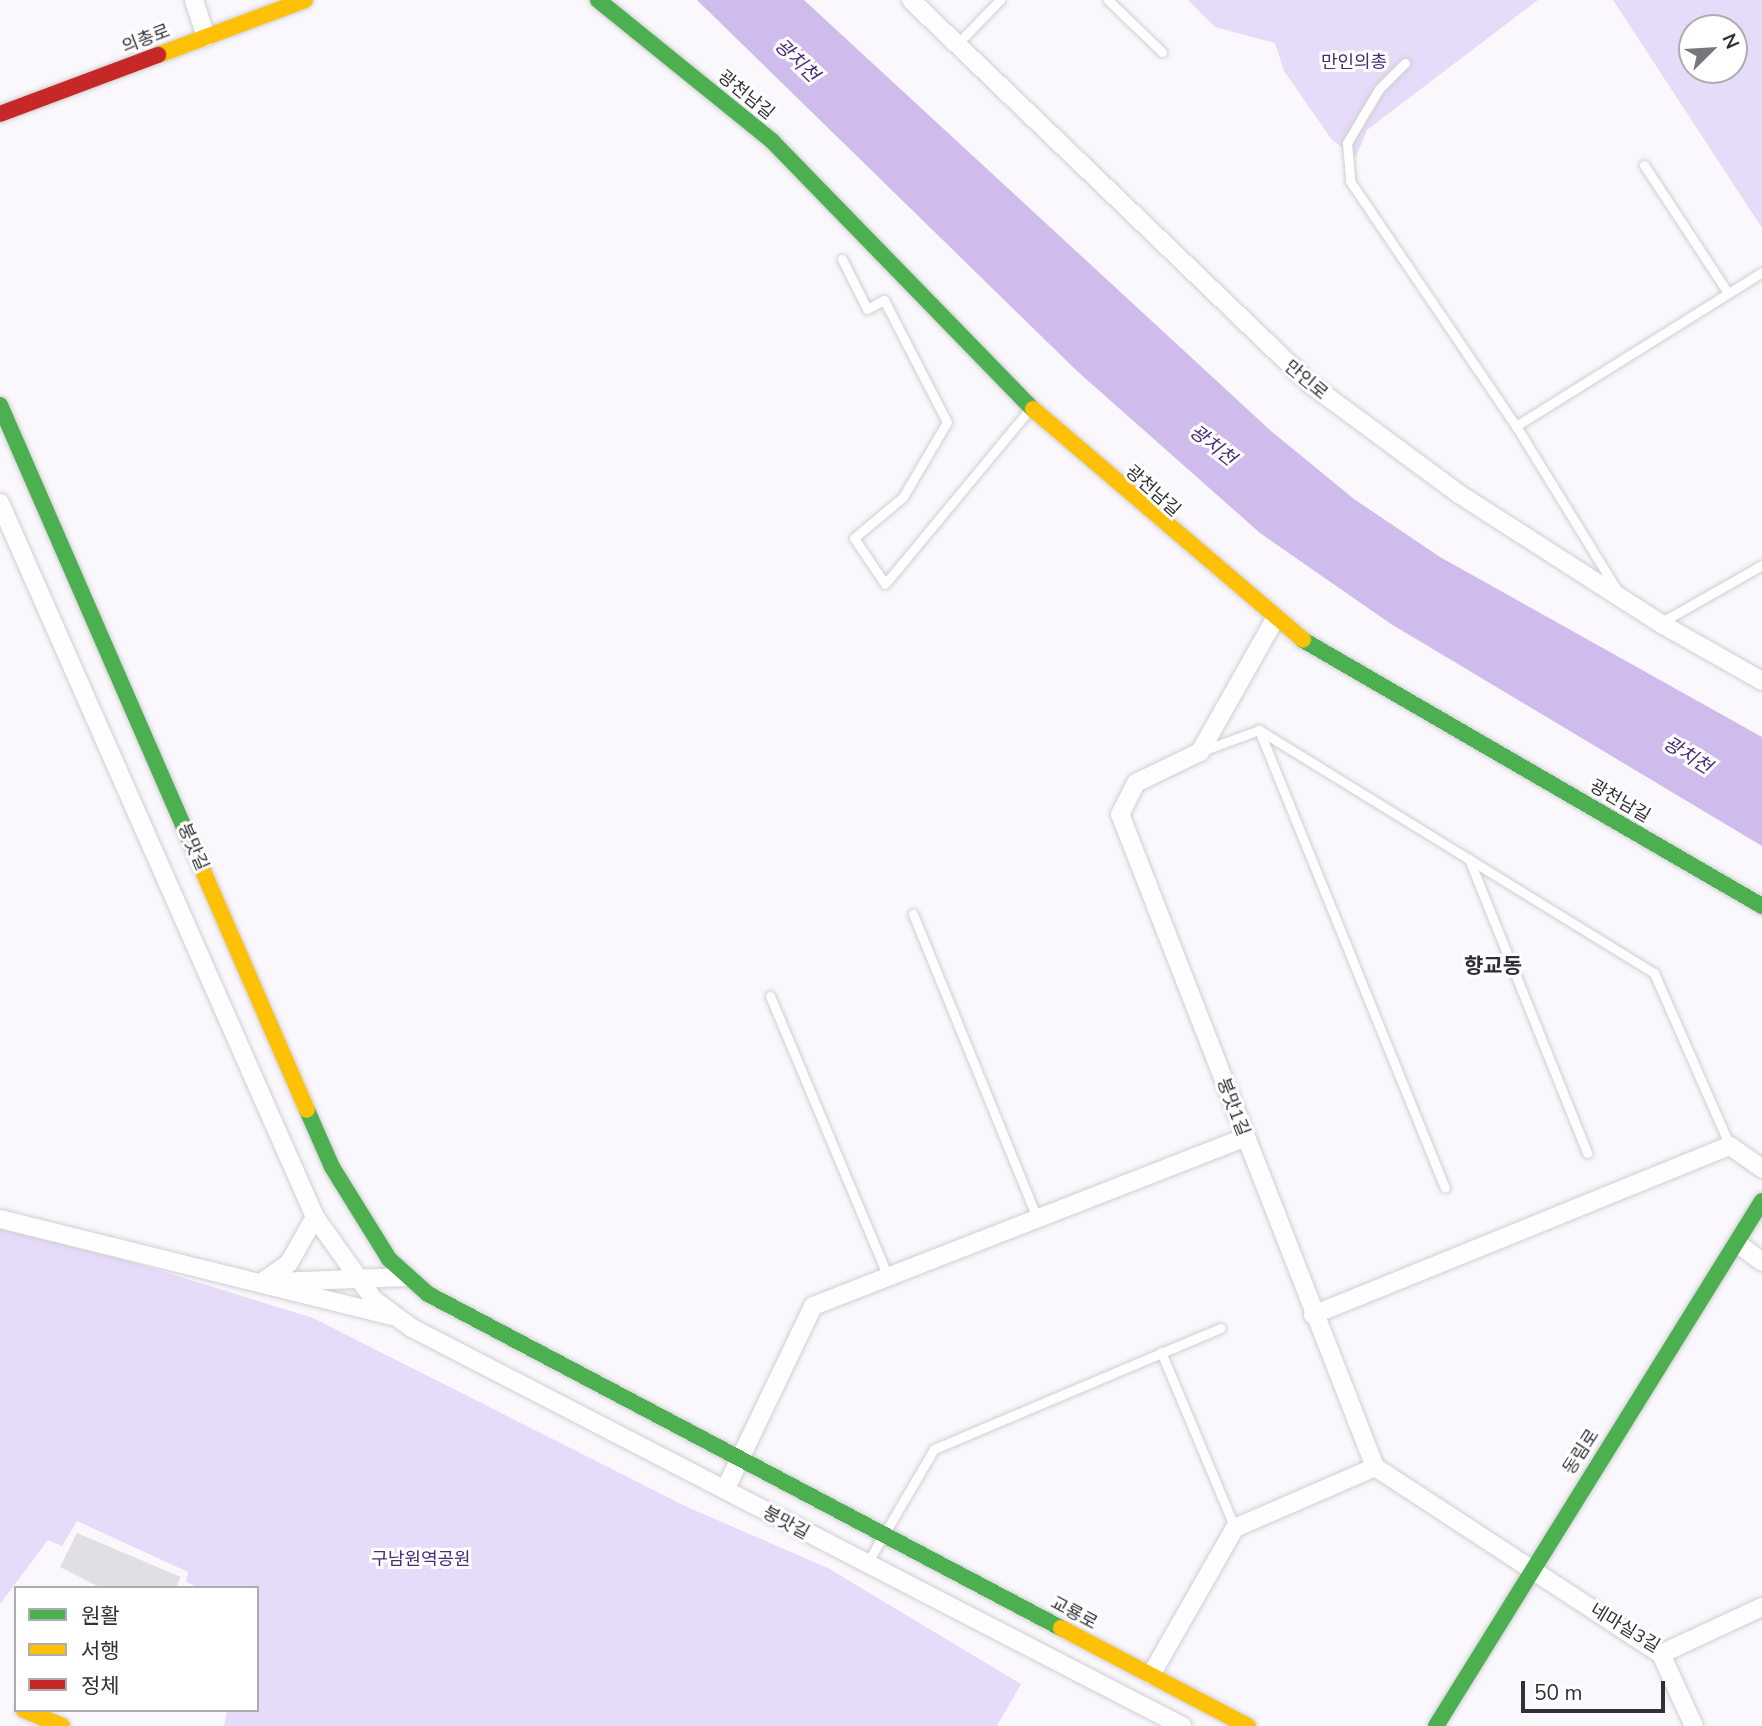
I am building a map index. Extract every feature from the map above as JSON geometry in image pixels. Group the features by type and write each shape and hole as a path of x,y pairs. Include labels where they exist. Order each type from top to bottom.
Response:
{"street":[{"path":"194,0 206,37"},
{"name":"의총로","path":"0,114 305,0"},
{"name":"광천남길","path":"598,0 772,141 1031,407 1275,620 1762,906"},
{"name":"만인로","path":"911,0 1301,377 1395,450 1660,623 1762,681"},
{"name":"붕맛길","path":"0,405 332,1167 364,1224 407,1277 468,1318 882,1535"},
{"name":"붕맛길","path":"0,503 315,1217 356,1277 392,1316"},
{"path":"1200,751 1275,620"},
{"name":"붕맛1길","path":"1200,751 1136,783 1120,814 1313,1315 1375,1467"},
{"path":"725,1490 813,1306 1245,1138"},
{"path":"1313,1315 1730,1146 1762,1168"},
{"name":"동림로","path":"1436,1726 1530,1567 1762,1201"},
{"path":"262,1282 289,1263 315,1217"},
{"name":"붕맛길","path":"0,1219 392,1316 866,1565 1182,1726"},
{"path":"1737,1243 1762,1262"},
{"name":"붕맛길","path":"262,1282 407,1277"},
{"path":"1151,1675 1235,1528 1375,1467 1530,1567"},
{"name":"교룡로","path":"882,1535 1248,1726"},
{"name":"네마실3길","path":"1530,1567 1661,1654 1762,1607"},
{"path":"1661,1654 1695,1726"},
{"path":"29,1712 62,1726"}],"lane":[{"path":"957,44 1000,0"},
{"path":"1108,0 1162,52"},
{"path":"1405,63 1379,89 1347,143 1350,181 1516,426 1623,599"},
{"path":"1644,165 1728,293"},
{"path":"842,259 867,309 884,300 947,422 904,497 854,538 886,584 1031,407"},
{"path":"1516,426 1762,272"},
{"path":"1660,623 1762,565"},
{"path":"1200,751 1259,730"},
{"path":"1259,730 1654,973 1730,1146"},
{"path":"1259,730 1445,1188"},
{"path":"1469,859 1587,1153"},
{"path":"913,914 1037,1218"},
{"path":"770,996 888,1279"},
{"path":"866,1565 934,1449 1220,1328"},
{"path":"1161,1352 1235,1528"}],"green space":[{"name":"만인의총","path":"1188,0 1538,0 1367,130 1356,157 1332,140 1284,71 1275,43 1215,27"},
{"path":"1613,0 1762,0 1762,228"},
{"name":"구남원역공원","path":"0,1221 313,1318 687,1507 828,1568 1021,1684 997,1726 224,1726 227,1712 259,1712 259,1586 195,1586 186,1582 188,1572 77,1521 62,1546 48,1540 0,1604"}],"water":[{"name":"광치천","path":"697,0 804,0 1271,431 1354,499 1440,557 1762,737 1762,846 1391,624 1260,533 1077,371"}],"building":[{"path":"77,1533 181,1577 179,1586 97,1586 60,1567"}],"traffic: fast":[{"path":"598,0 772,141 1033,409"},
{"path":"0,405 200,864"},
{"path":"1303,640 1762,906"},
{"path":"307,1110 332,1167 389,1259 428,1294 1061,1628"},
{"path":"1436,1726 1762,1201"}],"traffic: slow":[{"path":"158,55 305,0"},
{"path":"1033,409 1303,640"},
{"path":"200,864 307,1110"},
{"path":"1061,1628 1248,1726"},
{"path":"29,1712 62,1726"}],"traffic: jam":[{"path":"0,114 158,55"}],"district":[{"name":"향교동","path":"1493,966"}]}
